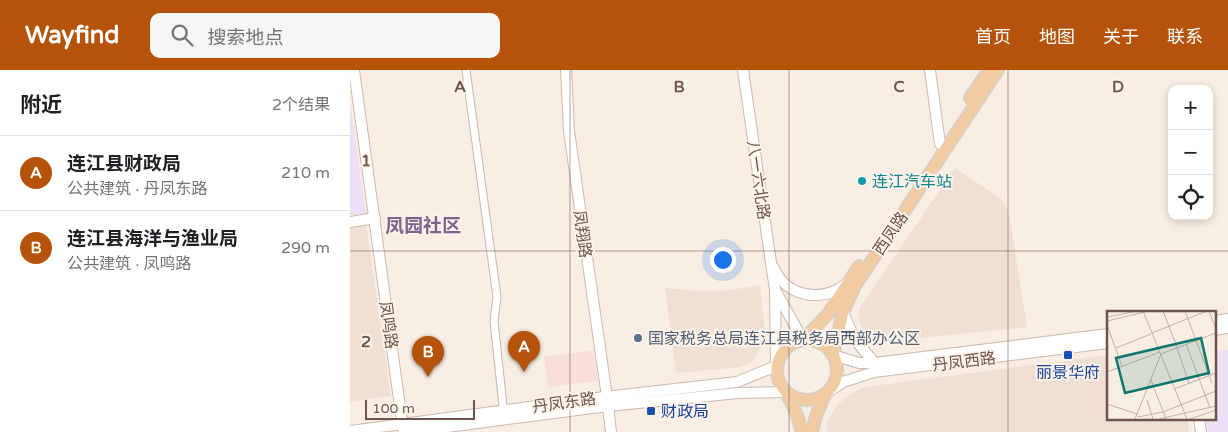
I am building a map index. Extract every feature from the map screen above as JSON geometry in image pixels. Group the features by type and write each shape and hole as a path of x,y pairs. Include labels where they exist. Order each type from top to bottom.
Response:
{"main road":[{"name":"凤鸣路","path":"354,70 405,429"},
{"name":"凤翔路","path":"566,70 569,132 611,432"},
{"name":"八一六北路","path":"743,70 775,290 776,366"},
{"path":"930,70 940,144"},
{"name":"西凤路","path":"803,340 828,314 989,70"},
{"name":"西凤路","path":"833,355 843,312 860,278 998,70"},
{"path":"350,222 375,218"},
{"path":"771,262 775,273 785,284 806,294 820,296 829,294 848,282"},
{"name":"八一六北路","path":"775,290 803,340"},
{"path":"843,312 855,340 875,363"},
{"name":"丹凤西路","path":"833,355 859,363 875,363 1107,334"},
{"path":"802,432 797,415 777,376 776,366 778,358 788,346 803,340 824,345 833,355 836,364 835,381 825,394 812,432"},
{"name":"丹凤西路","path":"825,394 843,382 874,372 1107,343"},
{"name":"丹凤东路","path":"350,432 405,429 737,382 776,366"},
{"name":"丹凤东路","path":"607,401 762,391 786,392"},
{"path":"786,392 801,400 809,400 825,394"}],"street":[{"path":"466,70 498,302 494,321 504,415"}],"shaded area":[{"path":"350,102 366,214 350,215"},
{"path":"955,168 1000,198 1006,206 1010,220 1027,327 873,343 862,330 859,319 860,307"},
{"path":"366,224 391,396 350,402 350,227"},
{"path":"760,285 765,331 761,348 752,361 741,367 676,373 665,288 702,291 731,290"},
{"path":"593,350 598,381 548,387 544,357"},
{"path":"1228,350 1228,432 1208,432 1207,420 1216,420 1216,352"},
{"path":"1107,355 1107,420 1187,420 1189,432 827,432 827,422 837,405 850,394 865,387"}],"place":[{"name":"连江汽车站","path":"862,181"},
{"name":"国家税务总局连江县税务局西部办公区","path":"638,338"},
{"name":"丽景华府","path":"1068,355"},
{"name":"连江县财政局","path":"524,372"},
{"name":"连江县海洋与渔业局","path":"428,377"},
{"name":"财政局","path":"651,411"}],"district":[{"name":"凤园社区","path":"423,225"}]}
